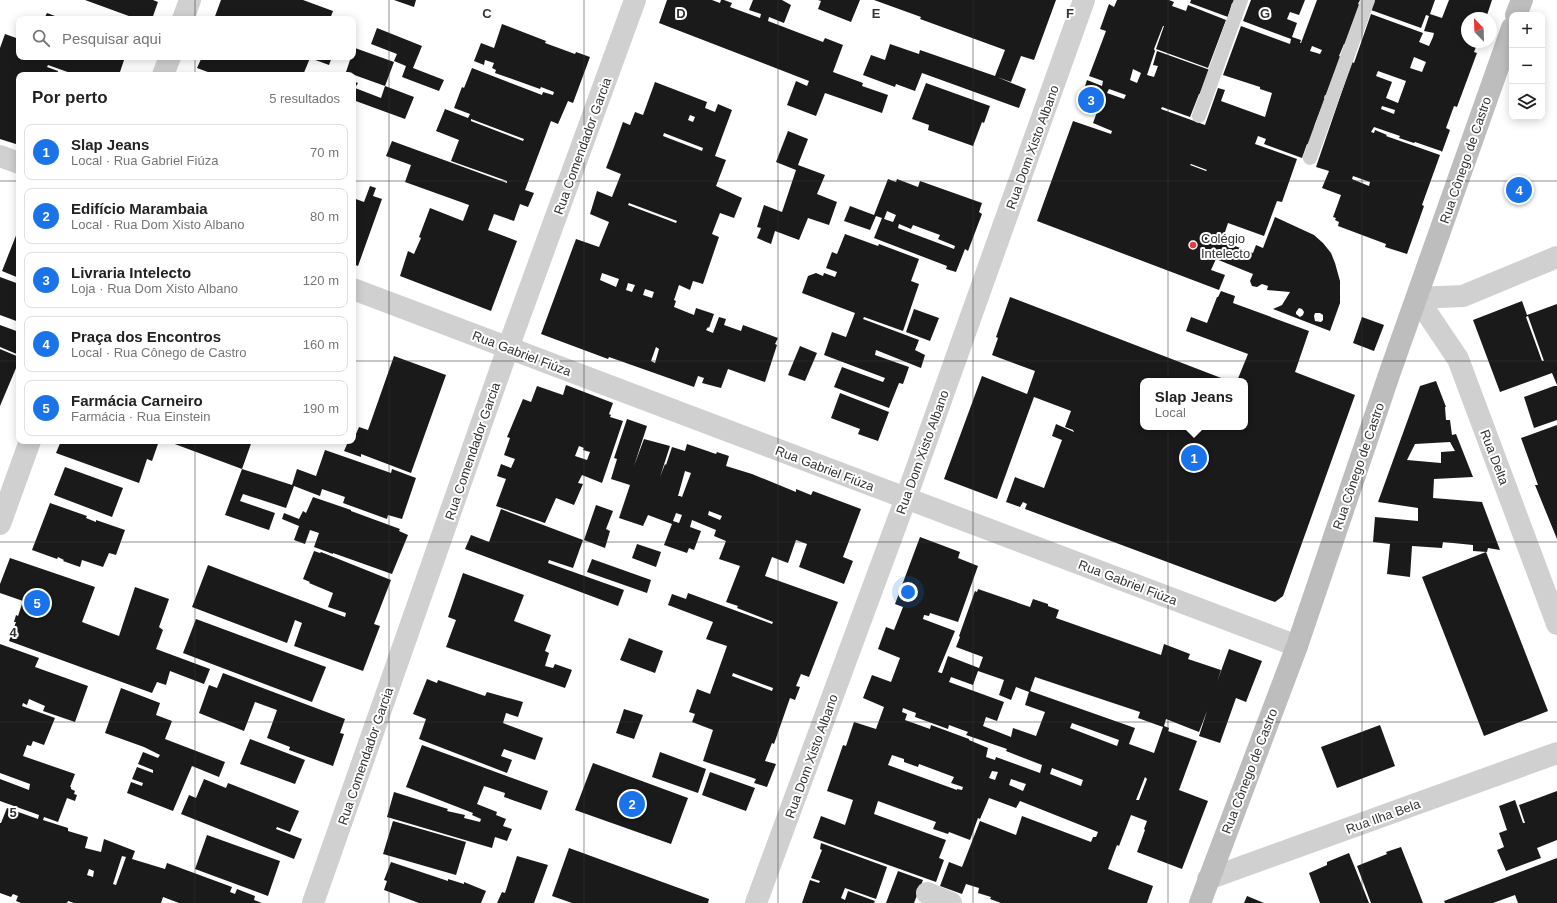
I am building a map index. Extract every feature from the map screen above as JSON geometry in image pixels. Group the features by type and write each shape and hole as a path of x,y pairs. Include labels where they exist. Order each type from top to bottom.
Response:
{"main road":[{"path":"1517,12 1522,0"},
{"name":"Rua Cônego de Castro","path":"1200,903 1297,646 1390,372 1509,37"}],"street":[{"path":"184,16 190,0"},
{"name":"Rua Comendador Garcia","path":"313,903 508,348 635,0"},
{"name":"Rua Dom Xisto Albano","path":"756,903 906,498 1084,0"},
{"path":"164,72 169,60"},
{"path":"0,156 16,162"},
{"path":"1417,298 1463,296 1557,257"},
{"name":"Rua Gabriel Fiúza","path":"356,290 1297,646"},
{"name":"Rua Delta","path":"1417,298 1458,359 1557,624"},
{"path":"0,524 29,444"},
{"name":"Rua Ilha Bela","path":"1208,879 1557,753"},
{"path":"927,893 952,903"}],"lane":[{"path":"1199,116 1241,0"},
{"path":"1310,158 1368,0"}],"building":[{"path":"85,0 153,0 158,2 153,16 129,16"},
{"path":"221,0 303,0 333,11 331,16 215,16"},
{"path":"394,0 416,0 414,7"},
{"path":"667,0 712,0 720,3 721,0 724,0 732,3 730,7 760,18 761,14 749,10 753,0 782,0 791,5 784,23 769,17 768,21 823,42 825,38 843,45 833,72 863,83 862,86 888,95 882,113 825,93 816,116 787,105 796,81 807,86 809,81 659,23"},
{"path":"818,0 860,0 851,22 818,9 821,1"},
{"path":"874,0 1056,0 1034,60 1021,56 1011,82 997,77 1026,89 1019,108 922,73 915,91 896,84 895,87 863,75 871,55 885,60 890,44 919,54 920,50 995,76 1005,50 920,19 921,17"},
{"path":"1117,0 1169,0 1174,2 1172,6 1186,11 1188,5 1226,20 1208,68 1156,49 1163,26 1154,49 1155,51 1147,75 1154,77 1158,66 1153,65 1157,51 1210,70 1190,117 1162,107 1161,109 1205,125 1218,88 1225,90 1221,101 1265,117 1272,93 1260,89 1260,87 1223,75 1241,26 1290,44 1291,39 1243,21 1251,0 1305,0 1299,15 1290,12 1287,19 1297,23 1292,37 1301,40 1301,43 1317,0 1360,0 1358,4 1360,5 1346,45 1344,44 1339,56 1341,57 1328,96 1325,95 1325,99 1315,124 1310,146 1307,144 1302,158 1264,144 1266,139 1258,136 1255,144 1297,159 1282,202 1277,201 1264,236 1228,223 1222,241 1253,253 1256,245 1263,248 1275,217 1314,235 1331,253 1340,281 1340,303 1330,331 1273,309 1282,305 1290,292 1267,290 1268,286 1262,284 1257,287 1252,286 1250,281 1253,274 1216,259 1211,270 1225,275 1219,290 1037,221 1073,121 1111,134 1112,131 1093,123 1097,112 1079,105 1087,80 1102,86 1103,81 1089,76 1106,31 1100,29 1109,4 1114,7","holes":["1312,46 1322,50 1320,54 1310,51","1133,69 1141,73 1137,83 1130,80","1109,89 1126,95 1124,99 1107,93","1191,164 1207,170 1206,171 1190,165","1299,308 1304,312 1300,317 1296,314","1315,313 1320,313 1323,315 1323,320 1321,322 1315,321"]},
{"path":"1191,0 1236,0 1235,4 1232,3 1228,17 1190,3"},
{"path":"1374,0 1435,0 1430,14 1442,18 1449,0 1492,0 1488,12 1461,12 1461,48 1476,48 1474,52 1477,53 1457,107 1454,106 1446,128 1450,130 1442,152 1399,138 1400,136 1374,127 1371,132 1374,133 1375,130 1387,135 1386,136 1440,155 1422,205 1424,206 1407,254 1385,247 1386,244 1338,226 1339,222 1333,217 1341,195 1322,188 1329,171 1316,167 1352,62 1354,63 1371,14 1423,33 1419,42 1429,46 1434,33 1424,31 1429,16 1426,15 1421,28 1371,10","holes":["1414,57 1426,62 1422,72 1410,68","1378,71 1406,81 1398,103 1386,98 1392,82 1376,76","1382,106 1395,110 1394,114 1381,109","1353,176 1370,182 1369,186 1352,179"]},
{"path":"47,13 55,16 46,16"},
{"path":"502,24 546,41 545,43 575,54 576,52 590,57 573,103 568,101 558,124 551,121 525,190 534,193 528,207 520,204 514,221 494,214 488,230 517,241 491,311 400,276 408,251 414,254 421,238 419,237 430,208 463,221 469,205 405,182 411,165 386,156 392,141 507,183 507,181 451,161 459,140 436,131 445,109 468,118 470,114 454,108 462,87 464,88 472,68 542,95 543,92 553,95 554,92 541,87 540,89 495,73 496,70 492,68 494,63 485,60 484,65 474,61 481,43 494,48","holes":["471,119 524,139 523,141 471,121"]},
{"path":"377,28 422,46 413,68 444,80 439,91 402,77 406,66 394,61 397,54 371,44"},
{"path":"5,34 16,38 16,60 124,60 120,72 68,72 48,65 47,67 58,72 16,72 16,144 0,139 0,48"},
{"path":"356,48 394,62 385,86 356,76 356,72 346,72 350,60 356,60"},
{"path":"201,60 309,60 304,72 208,72 197,68"},
{"path":"315,60 331,60 329,65"},
{"path":"655,82 707,102 705,108 715,112 718,104 732,110 715,156 726,160 716,186 742,198 734,218 720,213 712,234 719,237 703,284 693,281 690,290 679,285 674,300 676,301 674,307 694,315 696,308 714,314 709,328 708,327 706,330 713,333 719,317 726,319 724,325 741,331 743,325 778,338 765,382 728,369 721,388 702,383 704,378 698,376 694,387 609,357 608,359 541,334 576,239 599,247 609,222 590,214 597,191 612,197 621,174 606,168 623,122 630,125 635,112 643,115","holes":["690,115 695,117 693,122 688,120","664,133 703,148 702,151 663,136","629,203 677,221 676,223 628,205","602,273 619,279 616,287 600,280","628,283 635,285 632,292 626,290","645,289 654,292 652,298 643,295","656,347 659,349 655,363 651,361"]},
{"path":"926,83 990,106 973,146 928,130 929,125 912,119"},
{"path":"385,86 414,97 405,119 356,101 356,88 381,98"},
{"path":"788,131 808,139 798,165 825,175 817,194 837,202 829,225 808,218 799,240 775,231 771,244 757,238 761,228 757,227 764,205 782,212 796,170 776,162"},
{"path":"888,179 896,182 897,179 918,187 920,181 982,203 979,212 982,214 968,251 965,249 956,272 946,269 947,266 874,238 882,218 876,216 870,230 844,221 850,206 874,215","holes":["887,211 896,215 893,222 884,219","899,224 911,229 913,225 940,235 938,239 955,246 954,249 898,228"]},
{"path":"370,186 376,188 373,196 382,199 358,266 356,265 356,199 364,202"},
{"path":"845,234 878,246 879,244 919,259 911,281 919,284 903,331 864,317 863,319 919,340 915,350 925,355 921,368 876,350 875,355 909,367 903,384 899,383 889,408 834,387 842,367 883,382 885,378 824,355 832,332 846,337 855,313 802,293 808,276 816,273 823,276 824,273 835,277 837,272 826,268 832,252 837,254"},
{"path":"16,236 16,277 2,271"},
{"path":"0,277 16,283 16,321 0,315"},
{"path":"1221,291 1235,296 1233,303 1309,331 1295,372 1355,395 1283,596 1275,602 1025,509 1027,504 1023,502 1020,507 1006,502 1015,477 1044,488 1062,440 1052,436 1056,424 1074,432 1073,430 1065,427 1071,411 1034,397 997,499 944,479 982,376 1027,394 1035,371 992,355 998,338 996,337 1010,297 1221,378 1140,378 1140,430 1248,430 1248,378 1238,378 1248,354 1186,331 1191,317 1207,323"},
{"path":"1522,301 1527,315 1557,304 1557,385 1552,373 1500,392 1473,320","holes":["1528,316 1544,361 1542,361 1526,317"]},
{"path":"914,309 939,318 930,341 906,332"},
{"path":"1362,317 1384,325 1374,351 1353,343"},
{"path":"0,325 16,331 16,354 0,347"},
{"path":"800,346 817,353 805,381 788,375"},
{"path":"0,349 16,356 16,368 0,406"},
{"path":"394,356 446,375 411,473 361,454 361,457 344,451 347,444 356,444 356,434 359,427 368,430"},
{"path":"1436,381 1446,407 1446,420 1450,420 1452,435 1456,434 1473,477 1434,479 1433,498 1482,502 1500,550 1488,548 1487,552 1473,551 1473,545 1443,542 1442,548 1412,546 1410,577 1387,574 1390,544 1373,542 1375,517 1418,521 1418,508 1378,502 1420,386","holes":["1450,442 1455,451 1441,452 1441,463 1407,460 1415,444"]},
{"path":"566,385 613,403 609,414 611,415 610,417 623,421 602,483 582,475 578,483 583,484 574,505 556,498 545,523 496,506 506,479 497,476 501,464 511,468 515,459 504,455 510,438 507,437 523,399 531,402 537,386 563,395","holes":["579,446 584,448 583,450 590,452 587,460 575,456"]},
{"path":"1557,386 1557,420 1534,428 1524,397"},
{"path":"840,393 889,412 878,441 858,434 860,429 831,418"},
{"path":"627,419 647,426 634,466 644,439 670,446 660,477 672,447 685,451 687,444 716,454 717,452 729,456 726,466 752,474 796,492 796,489 811,495 813,491 861,509 843,557 853,561 844,584 799,567 807,544 796,540 788,563 772,557 765,576 838,602 809,677 801,674 796,686 800,687 795,700 790,698 774,744 772,743 765,761 776,764 767,787 754,783 756,779 703,761 713,730 692,722 695,714 689,712 697,689 710,694 727,646 706,639 713,622 668,605 672,594 686,599 688,593 772,624 773,622 737,608 738,606 726,602 740,566 719,559 726,541 714,536 716,530 692,520 690,527 701,531 694,550 689,548 687,553 664,545 672,524 648,515 643,526 619,518 630,485 611,479 617,459 614,458","holes":["685,471 691,473 682,497 678,496","709,511 722,516 720,520 708,515","676,513 682,515 679,523 673,521","733,673 773,688 772,691 732,676"]},
{"path":"1557,425 1557,539 1535,485 1538,485 1521,438"},
{"path":"60,444 158,444 152,461 147,459 139,483 56,453"},
{"path":"175,444 251,444 242,469"},
{"path":"325,450 391,473 392,469 416,478 402,519 388,515 387,519 343,503 345,497 322,489 320,496 294,486 286,508 243,494 240,501 275,513 269,530 225,515 242,469 292,485 297,469 316,476"},
{"path":"65,467 123,488 112,517 54,495"},
{"path":"313,497 400,529 399,531 408,535 392,574 314,547 319,533 310,530 305,544 294,540 299,526 282,519 284,513 299,519 303,511 306,513"},
{"path":"50,503 87,516 86,518 96,522 96,520 125,530 116,555 109,553 103,567 82,560 80,567 63,561 64,560 58,557 57,559 32,550"},
{"path":"596,505 613,511 606,529 610,531 605,548 584,540"},
{"path":"501,509 583,540 573,568 549,560 548,563 624,590 618,606 465,549 471,535 489,542"},
{"path":"920,537 960,552 958,558 978,566 958,622 930,613 929,616 924,615 923,619 955,631 938,672 942,673 948,656 979,668 983,657 956,647 975,591 977,592 978,589 1030,607 1033,599 1048,604 1048,606 1059,610 1056,618 1161,655 1164,644 1190,654 1188,659 1221,670 1217,682 1229,649 1262,661 1246,702 1236,698 1220,743 1199,736 1207,711 1199,732 1166,719 1164,726 1169,728 1168,731 1197,741 1179,790 1208,801 1182,869 1137,852 1147,821 1131,815 1108,869 1153,886 1147,903 1001,903 990,899 991,897 978,893 979,888 966,884 962,894 940,886 949,862 962,867 980,821 1016,835 1022,816 1091,842 1093,837 1096,837 1098,832 1020,801 1016,808 989,798 980,819 978,818 970,840 949,832 948,834 933,829 936,822 878,801 874,814 946,840 939,858 944,860 936,882 813,838 821,816 845,825 853,800 827,791 843,745 846,746 854,722 876,729 884,707 863,698 872,675 891,682 900,658 878,649 886,627 894,630 903,607 895,604","holes":["978,671 1004,680 999,695 1011,700 1016,687 1029,692 1025,705 1045,712 1036,736 1013,728 1011,737 983,726 986,717 997,721 1004,702 949,682 951,677 973,685","1035,677 1140,712 1138,718 1163,727 1154,753 1129,744 1135,728 1030,691","903,708 916,713 915,717 948,729 949,725 968,732 966,735 1007,749 1006,751 1042,765 1040,773 996,757 995,760 986,757 988,748 969,739 931,725 930,729 905,720 907,714 902,712","1072,723 1119,740 1117,746 1070,728","892,755 904,759 904,762 918,767 919,764 954,777 951,783 963,787 962,790 957,790 888,765","1052,768 1083,780 1081,786 1050,774","992,771 998,772 995,780 989,778","1145,777 1147,779 1139,800 1136,800","1011,779 1026,784 1023,791 1009,785"]},
{"path":"637,544 661,552 656,567 632,558"},
{"path":"314,551 321,552 391,580 374,624 380,626 363,671 294,646 302,623 295,620 287,643 192,607 208,565 345,617 346,613 328,607 333,593 303,579"},
{"path":"1486,552 1548,711 1484,736 1422,577"},
{"path":"10,558 95,587 82,622 119,636 135,587 169,599 159,627 163,630 156,649 210,669 204,684 170,671 166,685 157,682 152,693 9,641 16,622 14,622 16,615 18,616 23,601 0,593 0,584"},
{"path":"592,559 651,580 647,593 587,572"},
{"path":"463,573 524,595 514,621 551,635 545,651 549,653 545,666 553,668 555,664 572,670 565,688 446,647 456,620 448,617"},
{"path":"196,619 326,667 312,702 183,653"},
{"path":"629,638 663,651 655,673 620,660"},
{"path":"0,644 39,658 35,667 88,686 75,722 43,711 45,706 29,699 27,705 23,703 22,706 55,718 44,745 33,741 31,746 27,745 23,756 75,774 70,787 75,791 74,794 77,795 75,801 67,798 58,822 44,817 43,820 68,828 68,831 88,837 85,848 101,852 104,839 135,851 132,859 165,869 167,863 232,887 230,892 235,894 237,889 255,896 254,900 262,903 179,903 163,897 161,903 74,903 68,901 67,903 21,903 16,901 18,896 13,894 11,897 0,893 0,823 7,808 38,819 39,815 0,801 0,779 29,790 30,784 0,773","holes":["122,856 126,857 116,885 113,884","89,869 94,871 93,877 87,875"]},
{"path":"223,673 345,719 340,733 344,734 333,766 289,750 290,747 267,738 277,710 255,702 244,731 199,713 209,685 217,688"},
{"path":"427,679 437,683 438,680 485,696 487,692 523,702 518,717 506,713 503,723 543,738 535,760 504,749 501,756 512,760 507,773 419,739 426,719 413,714"},
{"path":"121,688 160,703 156,715 172,721 165,739 225,762 219,777 192,766 173,811 127,793 131,782 142,786 143,783 132,779 137,767 153,773 153,770 138,764 143,752 158,758 160,755 144,747 105,733"},
{"path":"624,709 643,715 634,739 616,733"},
{"path":"1380,725 1395,766 1337,788 1321,747"},
{"path":"250,739 305,760 295,784 240,764"},
{"path":"422,745 548,791 541,810 504,797 505,793 484,786 477,804 497,812 496,815 506,819 503,826 512,829 507,841 495,837 492,848 387,817 394,792 448,809 447,811 465,815 464,818 480,822 481,819 472,815 473,813 406,787"},
{"path":"660,752 706,769 698,793 652,777"},
{"path":"593,763 688,798 671,844 575,810"},
{"path":"710,772 755,788 746,811 702,795"},
{"path":"204,779 226,788 228,783 299,811 290,832 277,827 276,829 302,839 294,859 181,814 189,795 196,798"},
{"path":"1557,791 1557,840 1537,848 1541,858 1506,871 1497,850 1504,847 1499,833 1507,830 1499,806 1515,800 1523,823 1525,823 1519,805"},
{"path":"393,821 466,842 456,875 383,854"},
{"path":"207,835 280,861 268,896 195,869"},
{"path":"821,843 887,867 876,899 845,888 841,898 845,900 848,891 875,901 874,903 802,903 810,880 819,883 820,881 811,878 822,850 820,849"},
{"path":"1401,847 1423,903 1371,903 1357,866 1387,854 1386,852"},
{"path":"569,848 709,899 708,903 572,903 552,896"},
{"path":"1349,853 1369,903 1320,903 1309,873 1327,865 1327,862"},
{"path":"517,856 548,865 534,903 497,903 502,892 505,893"},
{"path":"1557,858 1557,903 1518,903 1515,895 1493,903 1445,903 1444,901"},
{"path":"391,862 448,881 448,879 464,884 464,882 486,891 481,903 419,903 384,890 387,881 384,880"},
{"path":"898,871 923,880 914,903 886,903"},
{"path":"1247,896 1264,903 1244,903"}],"place":[{"name":"Livraria Intelecto","path":"1091,100"},
{"name":"Praça dos Encontros","path":"1519,190"},
{"name":"Colégio Intelecto","path":"1193,245"},
{"name":"Slap Jeans","path":"1194,458"},
{"name":"Farmácia Carneiro","path":"37,603"},
{"name":"Edifício Marambaia","path":"632,804"}]}
